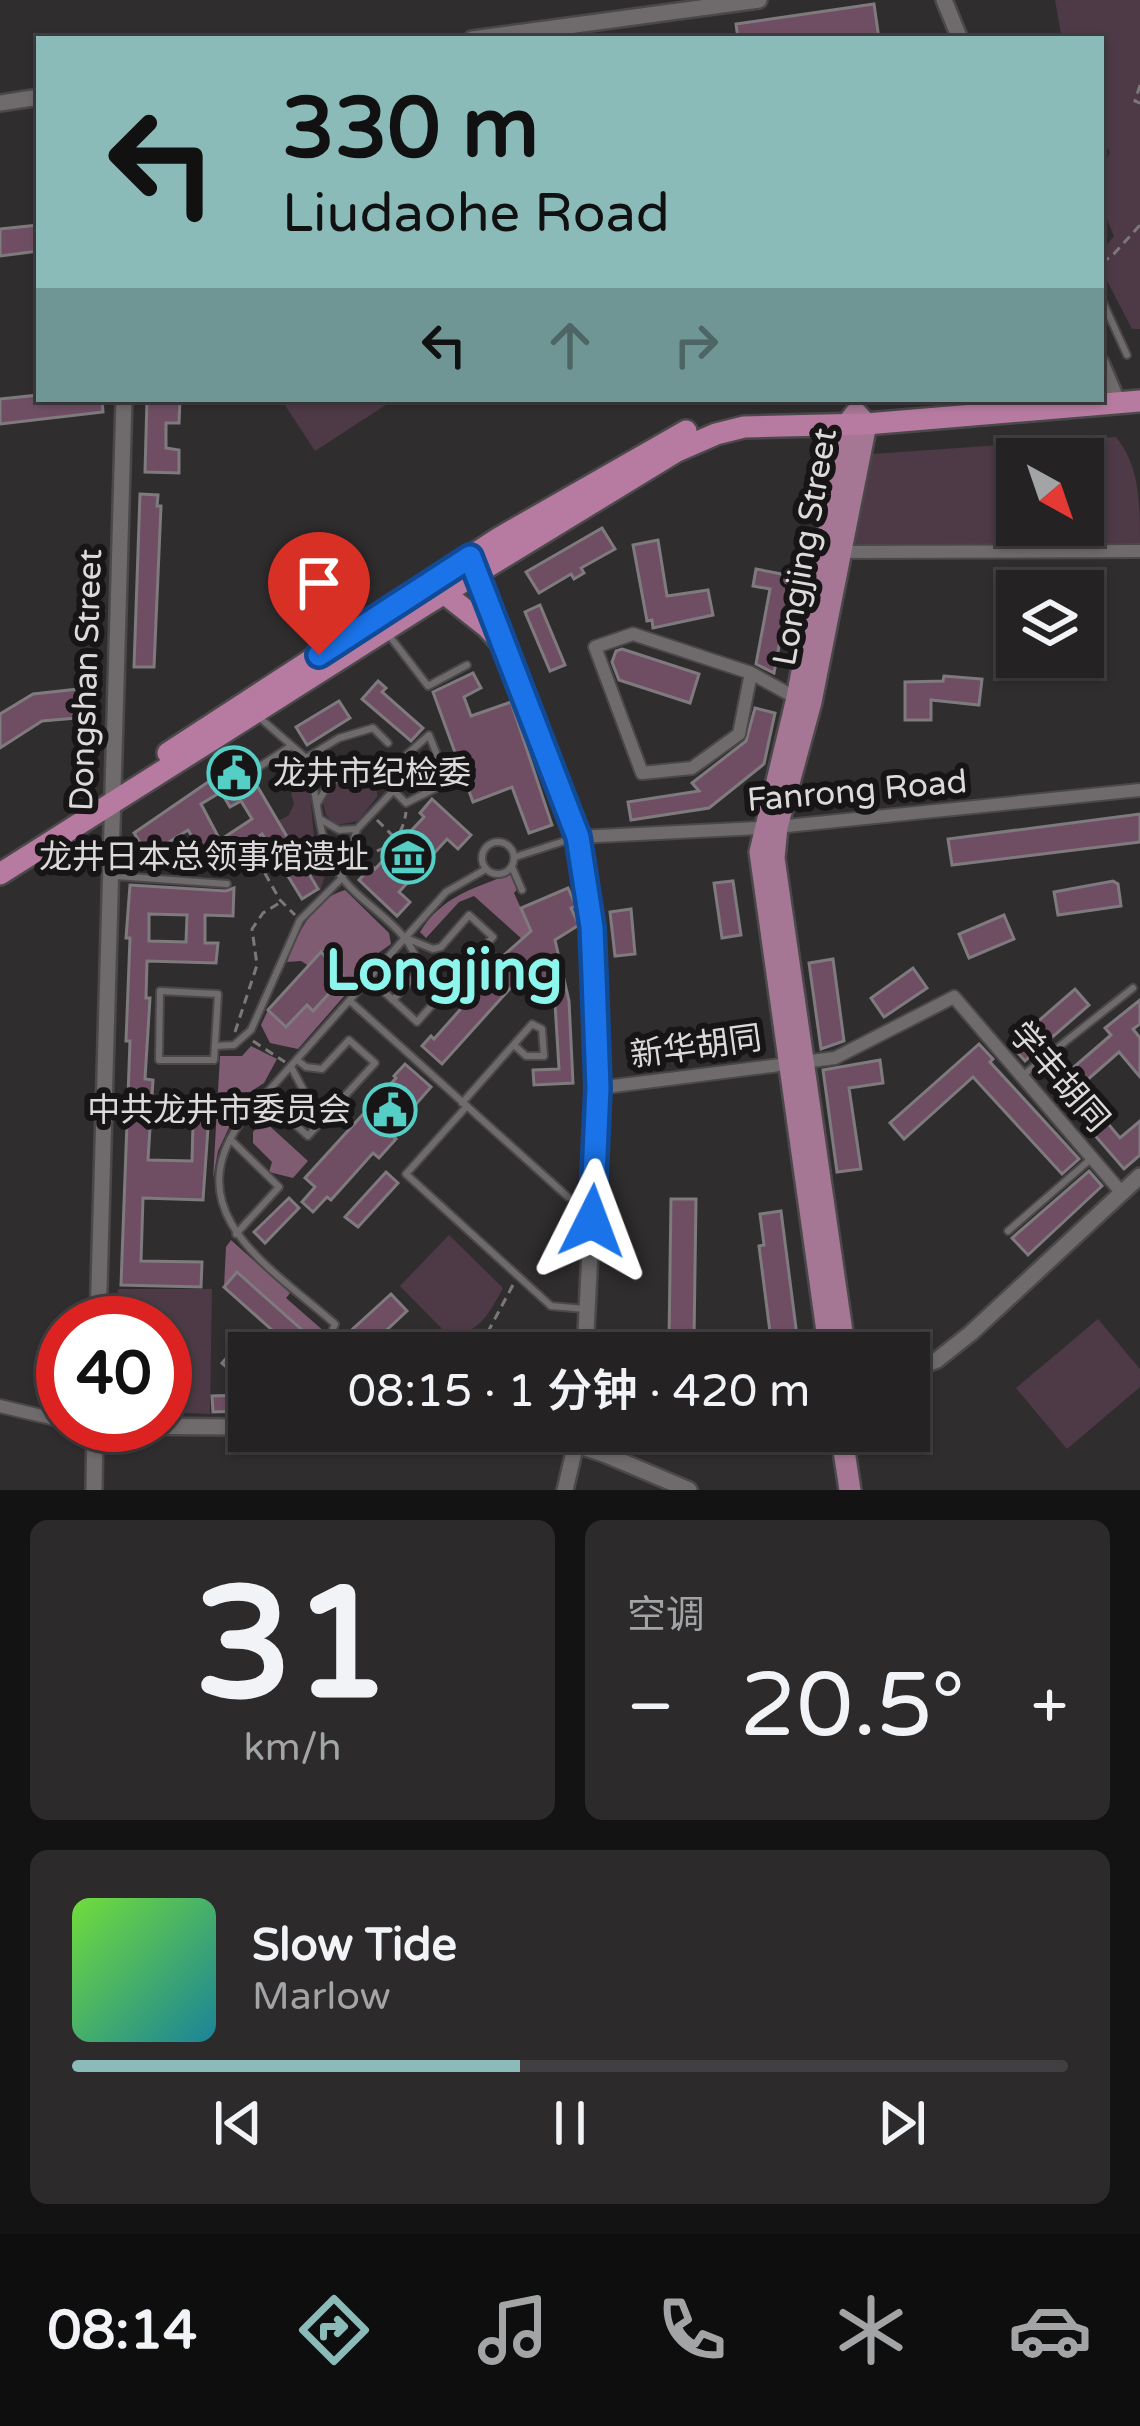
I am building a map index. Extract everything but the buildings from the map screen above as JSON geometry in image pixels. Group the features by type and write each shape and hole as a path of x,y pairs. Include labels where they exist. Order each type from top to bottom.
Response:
{"highway":[{"path":"1118,396 1140,388"},
{"path":"857,420 991,402"},
{"path":"0,874 113,796 696,426 747,412 857,420 1053,402"},
{"path":"250,709 386,631 445,593 473,566"},
{"path":"445,593 505,647"},
{"path":"0,859 113,796"}],"main road":[{"name":"Longjing Street","path":"827,1332 770,827 842,552 857,420"},
{"name":"Longjing Street","path":"804,700 857,420"},
{"name":"Longjing Street","path":"795,1060 841,1332"},
{"path":"845,1452 850,1490"},
{"path":"858,1452 863,1490"}],"street":[{"path":"494,36 759,0"},
{"path":"944,0 958,36"},
{"path":"0,103 36,98"},
{"path":"1104,369 1118,396"},
{"name":"Dongshan Street","path":"99,1296 124,402"},
{"path":"842,552 1140,551"},
{"path":"473,566 578,837 592,927 598,1088 586,1332"},
{"path":"751,674 740,734 692,768 642,773 595,646 633,634 751,674 804,700"},
{"name":"Fanrong Road","path":"578,837 770,827 1140,790"},
{"name":"新华胡同","path":"598,1088 835,1058 954,997"},
{"name":"学丰胡同","path":"954,997 1122,1193"},
{"path":"930,1363 971,1333 1140,1176"},
{"path":"0,1406 36,1415"},
{"path":"192,1427 228,1427"},
{"path":"94,1490 95,1452"},
{"path":"565,1490 574,1452"},
{"path":"609,1452 689,1490"}],"lane":[{"path":"1104,305 1127,355"},
{"path":"386,631 428,686 467,665"},
{"path":"250,709 306,758 374,771 406,803 448,782 429,735 394,764 374,771"},
{"path":"306,758 339,738 373,728 388,743"},
{"path":"251,772 291,746"},
{"path":"306,758 333,865 342,878 406,938 433,949 441,947 470,915 493,937 417,1022 383,991"},
{"path":"316,806 327,787 355,764"},
{"path":"214,1046 234,1045 245,1038 300,920 342,878 357,829 394,790"},
{"path":"320,819 339,830 357,829"},
{"path":"514,857 578,837"},
{"path":"512,867 498,875 486,868 482,856 491,844 506,844 522,890"},
{"path":"332,1332 335,1324 236,1234 224,1214 218,1174 230,1139 294,1064 446,892 486,868"},
{"path":"112,875 227,884"},
{"path":"393,1000 420,970 406,938"},
{"path":"1022,1076 1132,988"},
{"path":"160,991 218,994 214,1046 214,1060 159,1060 160,991"},
{"path":"350,1001 568,1198"},
{"path":"514,1045 526,1056 544,1056 542,1029 532,1024 514,1045 406,1174 550,1306 587,1310"},
{"path":"276,1107 308,1136 375,1063 349,1040 322,1069 294,1064"},
{"path":"285,1116 304,1091 294,1064"},
{"path":"230,1139 279,1187 236,1234"},
{"path":"1008,1231 1092,1158"}],"path":[{"path":"1140,85 1135,101 1140,103"},
{"path":"1104,261 1140,225"},
{"path":"348,854 380,852 398,840 406,803"},
{"path":"371,815 398,840"},
{"path":"250,847 281,902 300,920"},
{"path":"257,859 279,862"},
{"path":"234,1045 256,971 252,929 263,913 281,902"},
{"path":"245,1038 294,1064"},
{"path":"487,1332 518,1276"}],"shaded area":[{"path":"1055,0 1140,0 1140,329 1132,329 1104,275 1104,248 1114,236 1104,204 1104,168 1110,152 1104,143 1104,36 1061,36"},
{"path":"283,402 390,402 315,451"},
{"path":"1116,437 1130,460 1139,500 1140,543 1104,543 1102,438"},
{"path":"996,445 996,544 848,546 858,455"},
{"path":"354,772 372,779 377,797 358,821 336,825 323,803 337,781"},
{"path":"309,784 314,836 327,869 320,892 278,821 289,815 294,804 291,793"},
{"path":"512,873 518,888 514,893 532,933 523,940 474,896 459,902 426,938 420,932 449,901"},
{"path":"345,890 389,933 391,944 377,954 366,954 362,964 366,971 298,1049 270,1043 261,1025 268,1010 287,1027 307,1005 312,1010 344,977 328,958 334,952 328,946 309,966 287,962 315,909"},
{"path":"251,1046 277,1059 264,1083 244,1096 218,1151 213,1179 220,1056 242,1056"},
{"path":"263,1120 308,1161 293,1178 269,1172 272,1162 253,1143 253,1132"},
{"path":"449,1235 503,1288 476,1326 465,1332 445,1332 400,1286"},
{"path":"231,1240 325,1332 303,1332 238,1273 224,1287 226,1247"},
{"path":"118,1289 212,1289 210,1414 192,1413 192,1296 117,1296"},
{"path":"1098,1319 1140,1369 1140,1387 1067,1449 1016,1388"}],"place":[{"name":"龙井市纪检委","path":"234,773"},
{"name":"龙井日本总领事馆遗址","path":"408,857"},
{"name":"中共龙井市委员会","path":"390,1110"}],"district":[{"name":"Longjing","path":"444,971"}],"route":[{"path":"319,655 470,557 578,837 592,927 594,976 598,1088 592,1221"}]}
